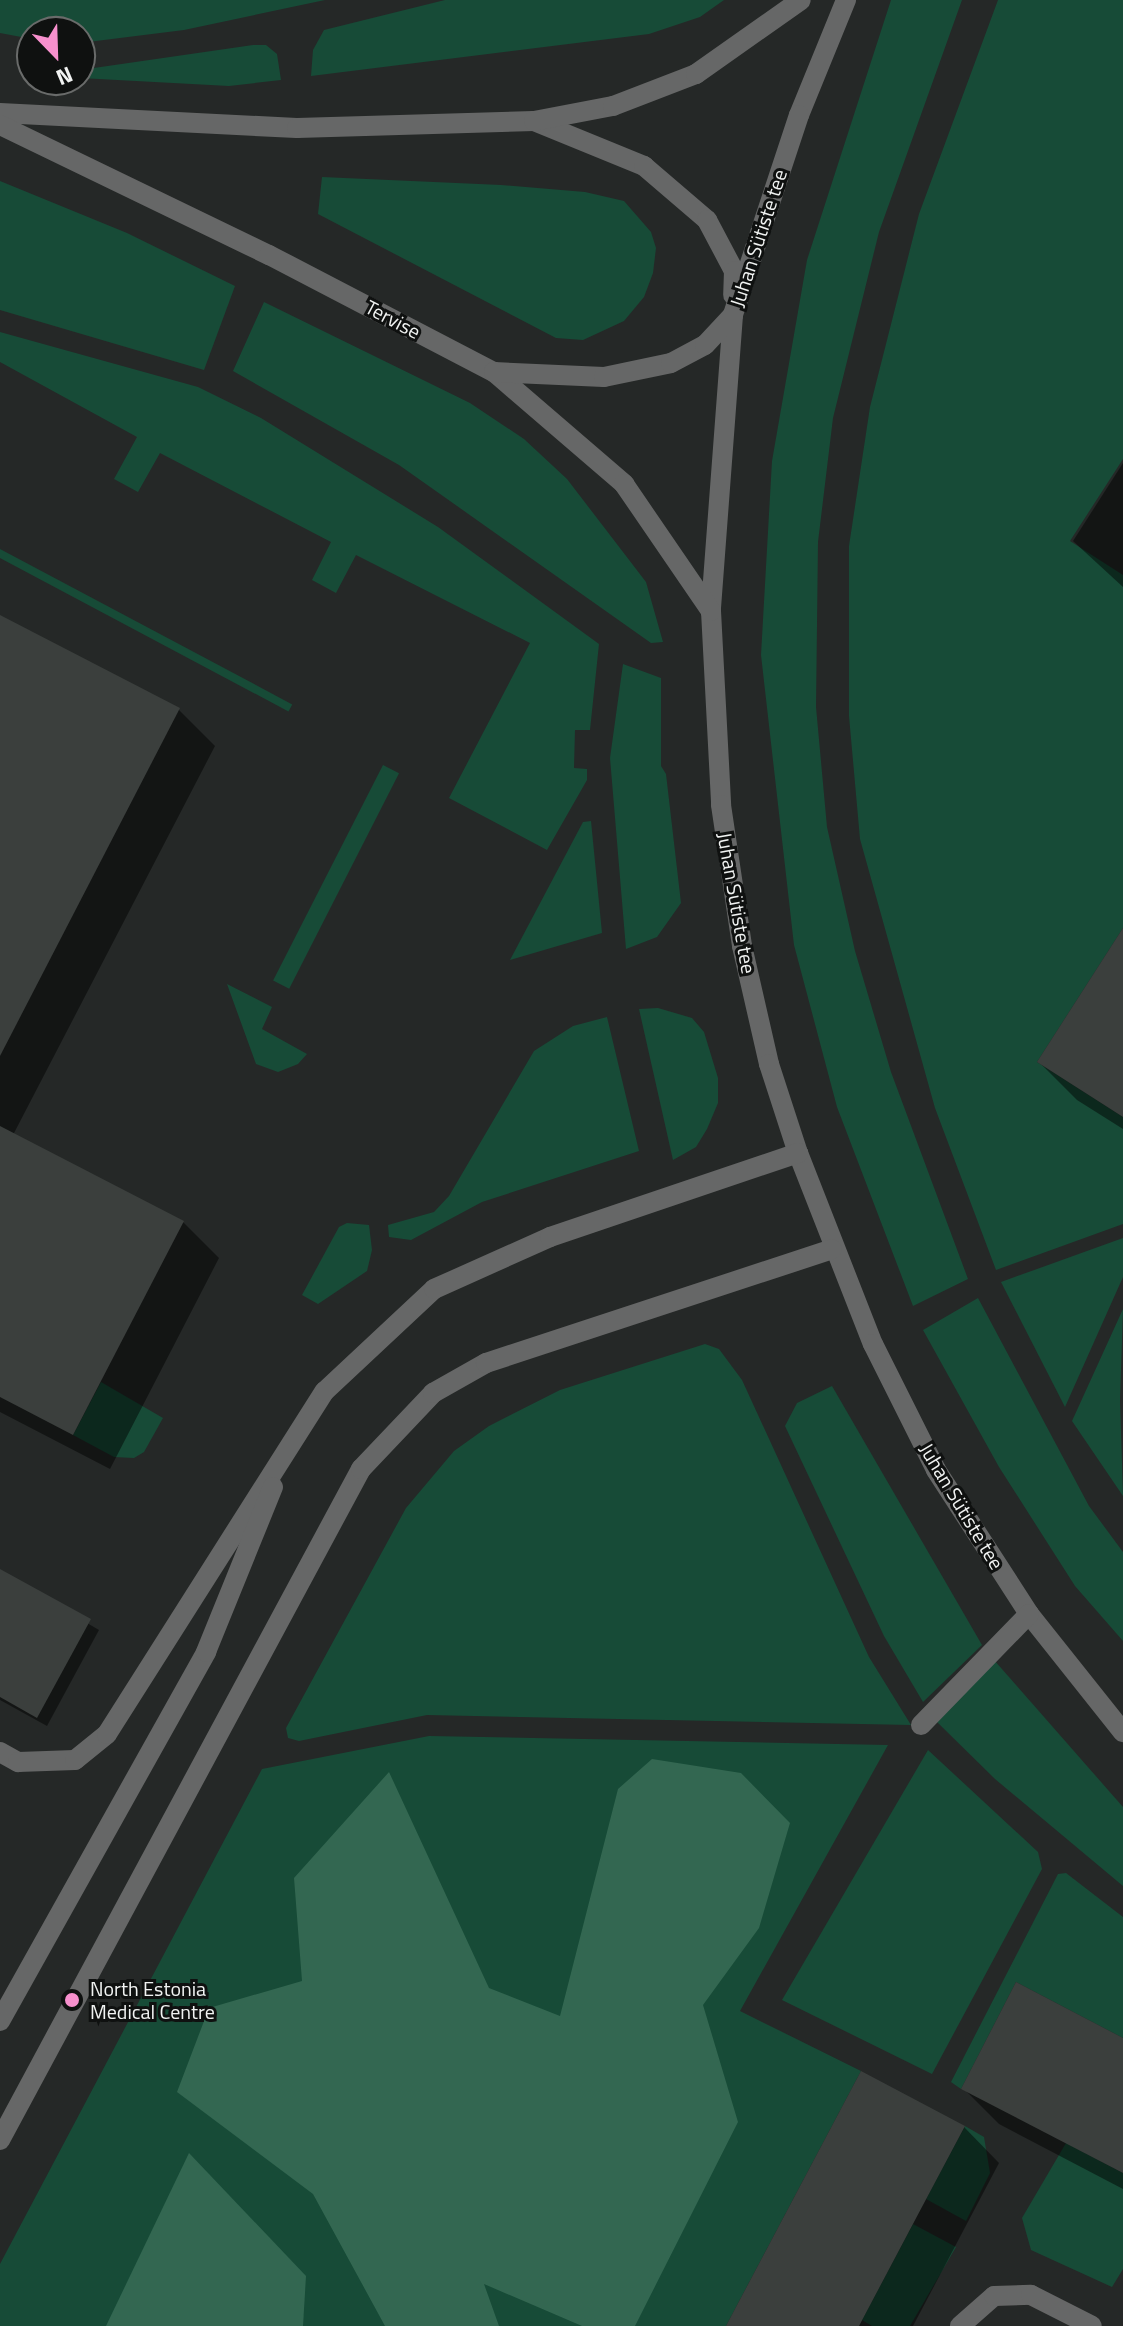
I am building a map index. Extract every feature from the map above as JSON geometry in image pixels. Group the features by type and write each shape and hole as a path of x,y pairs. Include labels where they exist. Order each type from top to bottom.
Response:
{"street":[{"path":"0,113 297,128 534,121 613,106 696,74 801,0"},
{"name":"Juhan Sütiste tee","path":"846,0 799,115 733,315 711,611 721,805 742,946 769,1064 798,1153 832,1249 873,1344 936,1470 1029,1614 1123,1732"},
{"path":"494,372 604,377 671,363 705,345 733,315 734,271 707,220 644,166 534,121"},
{"name":"Tervise","path":"0,125 269,255 494,372 624,484 711,611"},
{"path":"0,1752 18,1762 75,1760 107,1734 325,1391 434,1289 550,1237 798,1153"},
{"path":"0,2140 361,1469 433,1393 486,1363 832,1249"},
{"path":"0,2021 206,1652 295,1436"},
{"path":"921,1725 1029,1614"},
{"path":"960,2326 994,2296 1031,2295 1092,2326"}],"green space":[{"path":"0,0 325,0 184,30 96,41 96,16 16,16 16,36 0,33"},
{"path":"445,0 724,0 700,17 649,34 311,76 313,50 324,30"},
{"path":"891,0 962,0 879,232 833,418 818,542 816,707 827,827 855,951 891,1072 968,1279 913,1306 837,1107 794,945 761,655 772,461 807,260"},
{"path":"998,0 1123,0 1123,459 1070,541 1123,575 1123,928 1037,1062 1123,1117 1123,1224 996,1270 935,1108 860,839 849,716 849,546 870,407 919,214"},
{"path":"266,45 277,54 281,80 229,86 96,79 96,68"},
{"path":"322,177 501,185 585,192 624,201 651,232 656,248 653,273 644,297 624,321 583,340 556,338 318,214"},
{"path":"0,181 127,233 235,286 204,370 0,310"},
{"path":"264,302 470,403 524,439 567,479 646,582 663,642 651,643 399,465 233,371"},
{"path":"0,332 198,387 261,418 438,527 599,644 590,730 575,730 574,768 587,769 587,780 547,850 449,798 530,643 356,555 336,593 312,580 331,542 160,453 138,492 114,479 137,437 0,362"},
{"path":"0,549 292,704 288,711 0,558"},
{"path":"623,664 661,678 661,766 666,774 681,903 657,937 626,949 610,758"},
{"path":"383,765 399,773 289,989 273,981"},
{"path":"591,821 602,933 510,960 583,822"},
{"path":"227,984 272,1007 262,1029 307,1054 298,1064 278,1072 256,1064"},
{"path":"658,1008 692,1018 704,1032 718,1078 718,1103 707,1129 696,1147 673,1160 639,1009"},
{"path":"607,1017 639,1151 482,1202 411,1240 389,1237 388,1225 434,1212 449,1196 534,1051 573,1026"},
{"path":"347,1223 369,1225 372,1250 367,1271 318,1304 302,1295 339,1227"},
{"path":"1123,1238 1123,1277 1065,1407 1001,1282"},
{"path":"978,1298 1089,1506 1123,1552 1123,1641 1075,1586 999,1467 923,1330"},
{"path":"1123,1309 1120,1400 1123,1496 1072,1421"},
{"path":"705,1344 719,1349 742,1380 869,1657 911,1725 427,1715 299,1741 288,1738 286,1728 406,1508 454,1451 489,1426 560,1390"},
{"path":"101,1382 163,1418 144,1452 134,1458 114,1457 73,1435"},
{"path":"832,1386 982,1645 923,1702 884,1636 785,1426 797,1403"},
{"path":"994,1660 1123,1807 1123,1886 995,1779 937,1722"},
{"path":"429,1736 888,1745 740,2011 861,2071 726,2326 0,2326 0,2264 262,1769"},
{"path":"928,1750 1038,1852 1042,1869 932,2074 782,2000"},
{"path":"652,1759 741,1773 790,1823 759,1928 703,2005 738,2122 635,2326 582,2326 484,2284 499,2326 385,2326 313,2194 177,2092 209,2008 302,1981 294,1878 389,1772 489,1988 560,2016 618,1789"},
{"path":"1066,1873 1123,1917 1123,2038 1016,1982 961,2089 951,2082 1058,1874"},
{"path":"965,2126 984,2137 990,2173 966,2221 926,2199"},
{"path":"1066,2143 1123,2173 1123,2269 1112,2287 1031,2250 1022,2218"},
{"path":"189,2153 306,2276 303,2326 106,2326"},
{"path":"913,2224 956,2247 910,2326 872,2326 862,2320"}],"building":[{"path":"0,615 180,708 0,1056"},
{"path":"1123,928 1123,1117 1037,1062"},
{"path":"0,1126 184,1221 73,1435 0,1397"},
{"path":"0,1569 91,1619 37,1718 0,1697"},
{"path":"1016,1982 1123,2038 1123,2173 961,2089"},
{"path":"861,2071 965,2126 859,2326 726,2326"}],"place":[{"name":"North Estonia Medical Centre","path":"72,2000"}]}
